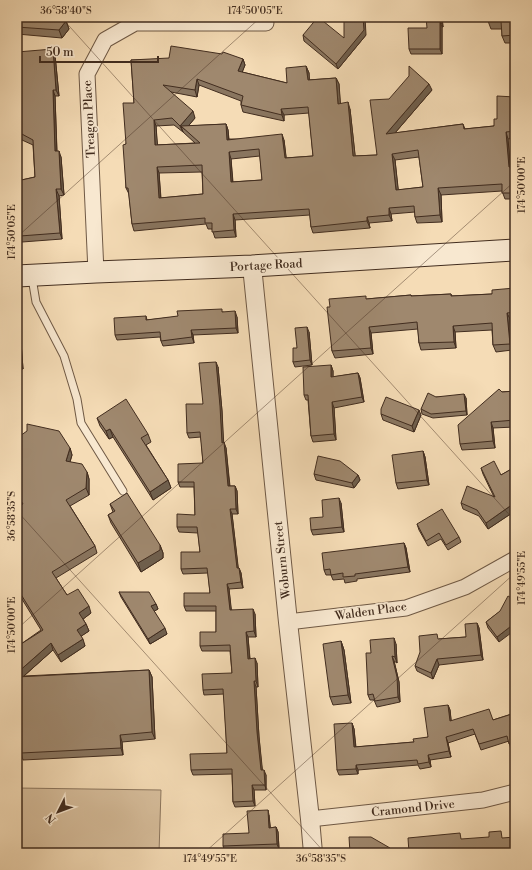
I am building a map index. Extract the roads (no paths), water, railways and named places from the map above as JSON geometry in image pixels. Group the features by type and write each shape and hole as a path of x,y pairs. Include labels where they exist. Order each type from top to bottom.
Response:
{"main road":[{"name":"Portage Road","path":"25,276 252,266 515,250"}],"street":[{"name":"Treagon Place","path":"96,272 87,74 105,40 135,23 266,23"},
{"name":"Woburn Street","path":"252,266 313,853"},
{"name":"Walden Place","path":"288,622 406,608 465,587 515,559"},
{"name":"Cramond Drive","path":"310,819 483,800 515,792"}],"lane":[{"path":"25,276 36,302 64,356 77,399 80,423 123,491"}]}
